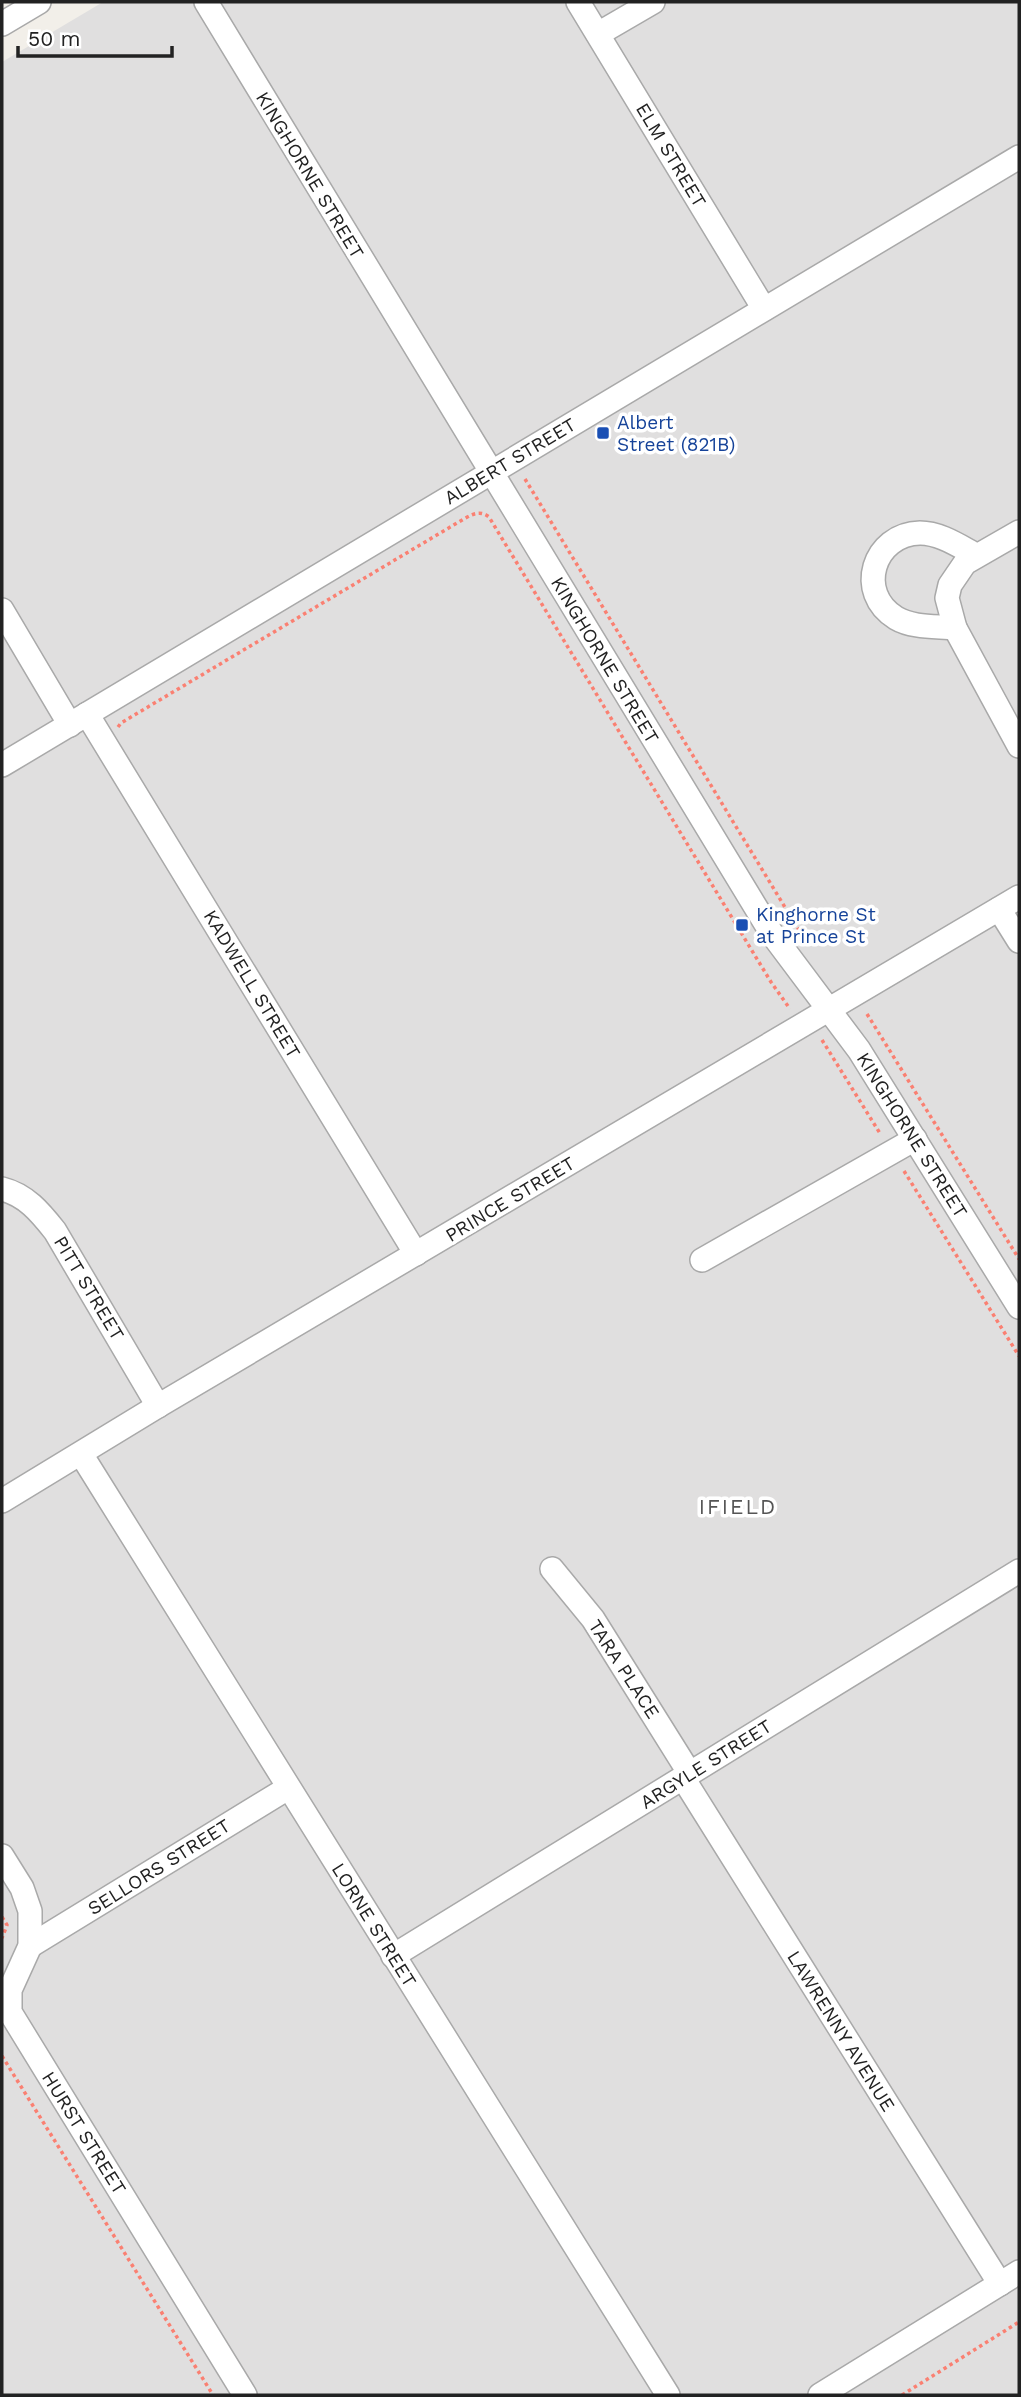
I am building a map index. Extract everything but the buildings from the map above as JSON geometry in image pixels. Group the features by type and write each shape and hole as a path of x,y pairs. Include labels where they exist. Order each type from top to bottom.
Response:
{"street":[{"path":"2,24 39,2"},
{"name":"KINGHORNE STREET","path":"206,2 772,934 864,1058 1019,1307"},
{"name":"ELM STREET","path":"578,2 764,309"},
{"path":"598,34 653,2"},
{"name":"ALBERT STREET","path":"2,765 1019,157"},
{"path":"1019,532 965,563 950,585 947,598 955,628 1019,746"},
{"path":"955,628 904,622 885,609 878,600 874,587 876,562 889,544 899,537 923,533 936,536 976,555"},
{"name":"KADWELL STREET","path":"2,610 78,720 416,1254"},
{"name":"PRINCE STREET","path":"2,1501 1019,897"},
{"path":"999,909 1019,942"},
{"path":"702,1260 915,1139"},
{"name":"PITT STREET","path":"2,1189 15,1192 37,1208 55,1231 158,1406"},
{"name":"LORNE STREET","path":"81,1454 668,2395"},
{"name":"TARA PLACE","path":"552,1569 593,1619 686,1776"},
{"name":"ARGYLE STREET","path":"393,1956 1019,1571"},
{"name":"LAWRENNY AVENUE","path":"686,1776 1009,2278"},
{"name":"SELLORS STREET","path":"30,1947 288,1788"},
{"name":"HURST STREET","path":"2,1857 22,1888 30,1911 30,1947 10,1990 10,2012 245,2395"},
{"path":"820,2395 1009,2278"}],"path":[{"path":"525,479 804,939"},
{"path":"118,733 121,723 457,523 477,512 484,513 489,517 771,982 790,1009"},
{"path":"867,1014 1019,1259"},
{"path":"821,1038 1019,1356"},
{"path":"2,1917 7,1925 2,1938"},
{"path":"2,2056 213,2395"},
{"path":"902,2395 1019,2322"}],"shaded area":[{"path":"103,2 1019,2 1019,2395 2,2395 2,62"}],"place":[{"name":"Albert Street (821B)","path":"603,433"},
{"name":"Kinghorne St at Prince St","path":"742,925"}],"district":[{"name":"IFIELD","path":"738,1506"}]}
